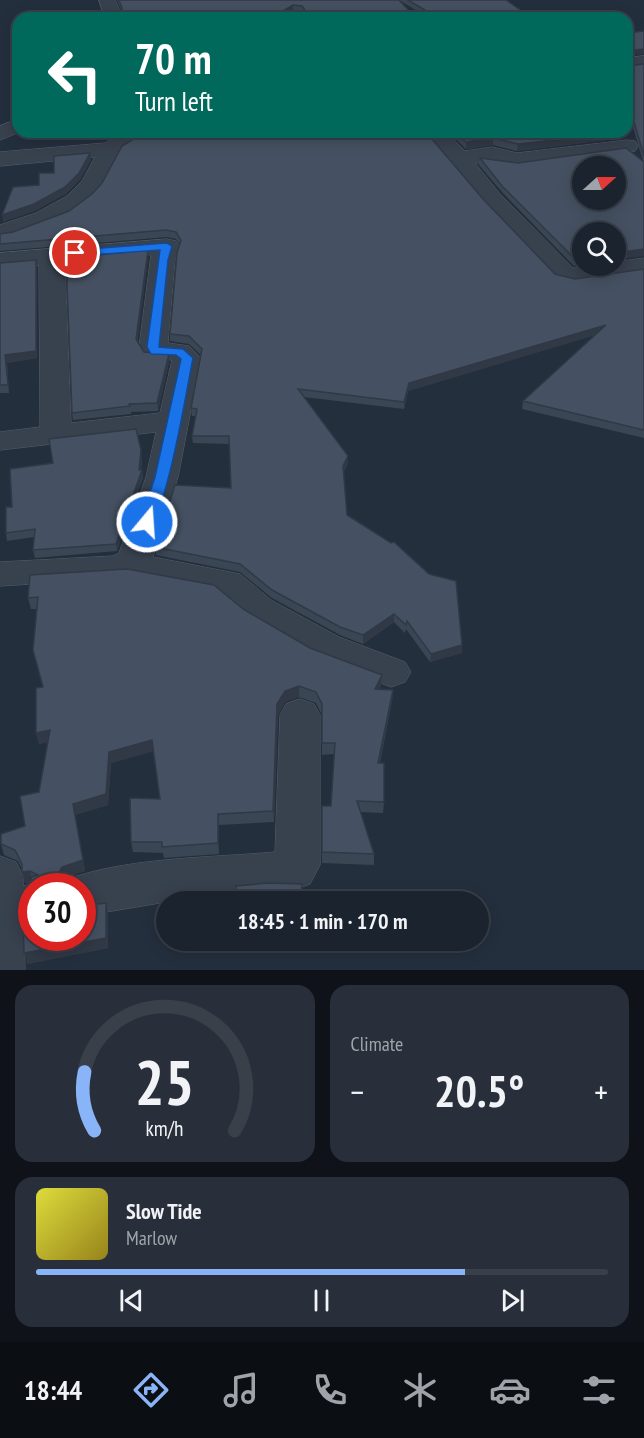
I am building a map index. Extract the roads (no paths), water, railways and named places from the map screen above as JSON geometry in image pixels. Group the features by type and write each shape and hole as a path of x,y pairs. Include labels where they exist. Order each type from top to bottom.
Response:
{"street":[{"path":"0,233 50,215 85,194 109,149 124,138"},
{"path":"440,138 564,274 572,276"},
{"path":"617,138 636,153"},
{"path":"0,159 109,149"},
{"path":"460,158 492,154 500,159 517,160 636,153"},
{"path":"0,261 167,246 162,260 153,347 155,351 179,352 187,358 162,477 134,560 128,566"},
{"path":"52,255 56,435"},
{"path":"626,268 644,266"},
{"path":"624,276 644,288"},
{"path":"0,441 172,421"},
{"path":"0,574 128,566 226,583 258,609 331,650 391,672"},
{"path":"96,892 126,886 288,873 294,870 297,865 300,715"},
{"path":"0,876 0,970"},
{"path":"0,912 18,908"}]}
